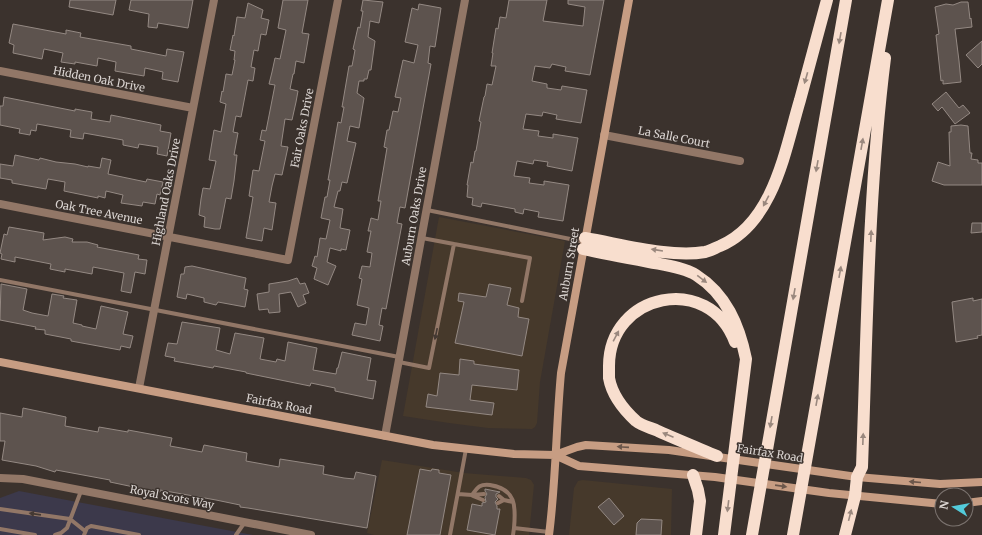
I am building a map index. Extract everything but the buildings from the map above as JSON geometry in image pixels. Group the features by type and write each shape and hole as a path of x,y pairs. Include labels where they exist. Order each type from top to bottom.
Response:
{"highway":[{"path":"584,243 687,254 707,252 728,243 744,231 757,216 766,202 780,171 827,0"},
{"path":"752,535 846,0"},
{"path":"793,535 888,0"},
{"path":"845,535 855,496 857,477 862,467 872,191 878,115 893,0"},
{"path":"584,243 695,274 709,285 724,301 734,318 742,340 746,359 724,535"},
{"path":"717,456 638,422 618,400 609,378 609,359 613,341 623,323 644,307 655,302 674,299 693,301 705,305 720,317 732,332 738,348 743,384"},
{"path":"692,476 698,490 700,501 696,535"}],"main road":[{"name":"Auburn Street","path":"549,534 561,373 629,0"},
{"name":"Fairfax Road","path":"0,362 433,445 514,454 555,455 586,445 669,450 857,477 940,484 982,482"},
{"name":"Fairfax Road","path":"555,455 579,466 715,478 855,496 934,503"}],"street":[{"name":"Highland Oaks Drive","path":"139,388 214,0"},
{"name":"Fair Oaks Drive","path":"288,260 338,0"},
{"name":"Auburn Oaks Drive","path":"385,436 465,0"},
{"name":"Hidden Oak Drive","path":"0,71 193,108"},
{"name":"La Salle Court","path":"604,135 740,161"},
{"name":"Oak Tree Avenue","path":"0,204 288,260"},
{"name":"Royal Scots Way","path":"0,478 28,480 311,535"}],"lane":[{"path":"426,210 584,243"},
{"path":"421,238 530,258 522,301"},
{"path":"0,280 399,360 429,368 454,244"},
{"path":"450,535 466,449"},
{"path":"472,495 477,488 483,484 499,487 507,491 516,511 514,535"},
{"path":"55,535 61,533 67,528 81,490"},
{"path":"458,494 484,494"},
{"path":"472,495 483,500"},
{"path":"500,496 504,500 513,502"},
{"path":"498,503 504,500"},
{"path":"0,509 70,519 85,533 87,528 92,526 139,535"},
{"path":"236,535 245,522"},
{"path":"514,528 549,534"},
{"path":"0,529 35,535"}],"shaded area":[{"path":"439,217 565,241 540,382 537,423 532,429 488,428 403,416"},
{"path":"382,460 464,473 526,478 531,480 534,485 529,535 374,535 367,533"},
{"path":"583,480 672,489 671,535 569,535 574,488 578,481"},
{"path":"19,491 253,535 0,535 0,498"}]}
